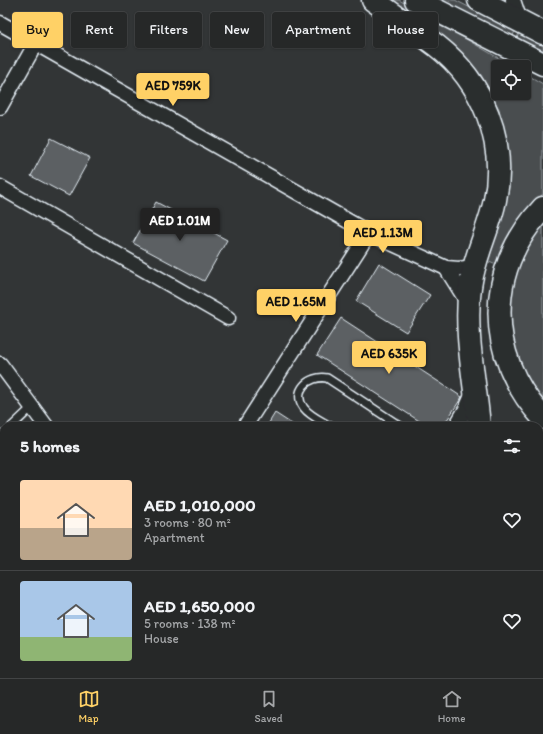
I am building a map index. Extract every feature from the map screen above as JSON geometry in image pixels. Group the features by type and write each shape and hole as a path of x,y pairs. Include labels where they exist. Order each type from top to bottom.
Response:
{"main road":[{"path":"373,0 449,56 476,89 487,112 496,148 497,186 492,210 473,267 469,304 469,328 479,422"},
{"path":"416,0 543,64"},
{"path":"479,0 533,26"},
{"path":"440,13 469,35 510,60"},
{"path":"531,72 543,79"},
{"path":"543,208 523,231 513,250 504,276 499,309 502,341 512,372 527,398 543,418"}],"street":[{"path":"513,0 533,26"},
{"path":"0,23 12,30"},
{"path":"0,107 33,48"},
{"path":"45,48 369,233 446,268 460,269 473,267"},
{"path":"0,187 228,318"},
{"path":"248,422 369,233"},
{"path":"446,268 469,304"},
{"path":"0,364 43,422"},
{"path":"458,422 466,409 475,387"}],"lane":[{"path":"324,422 310,413 302,404 301,391 304,385 314,378 327,378 394,422"},
{"path":"16,422 32,407"}],"shaded area":[{"path":"389,0 399,0 420,12 405,12"},
{"path":"438,0 455,0 515,31 512,38"},
{"path":"438,23 502,60 491,60 491,94 481,75 464,55 438,36"},
{"path":"520,32 543,44 543,52 516,39"},
{"path":"531,77 543,84 543,194 530,207 518,223 509,236 497,262 494,264 487,260 502,217 507,147 499,109 494,100 531,100"},
{"path":"543,223 543,403 524,373 518,356 510,321 510,303 512,285 517,268"}],"building":[{"path":"51,138 90,158 69,196 31,176"},
{"path":"156,202 227,240 204,281 133,243"},
{"path":"379,263 430,295 406,332 356,301"},
{"path":"341,318 462,397 446,422 421,422 317,355"},
{"path":"275,413 289,422 269,422"}]}
